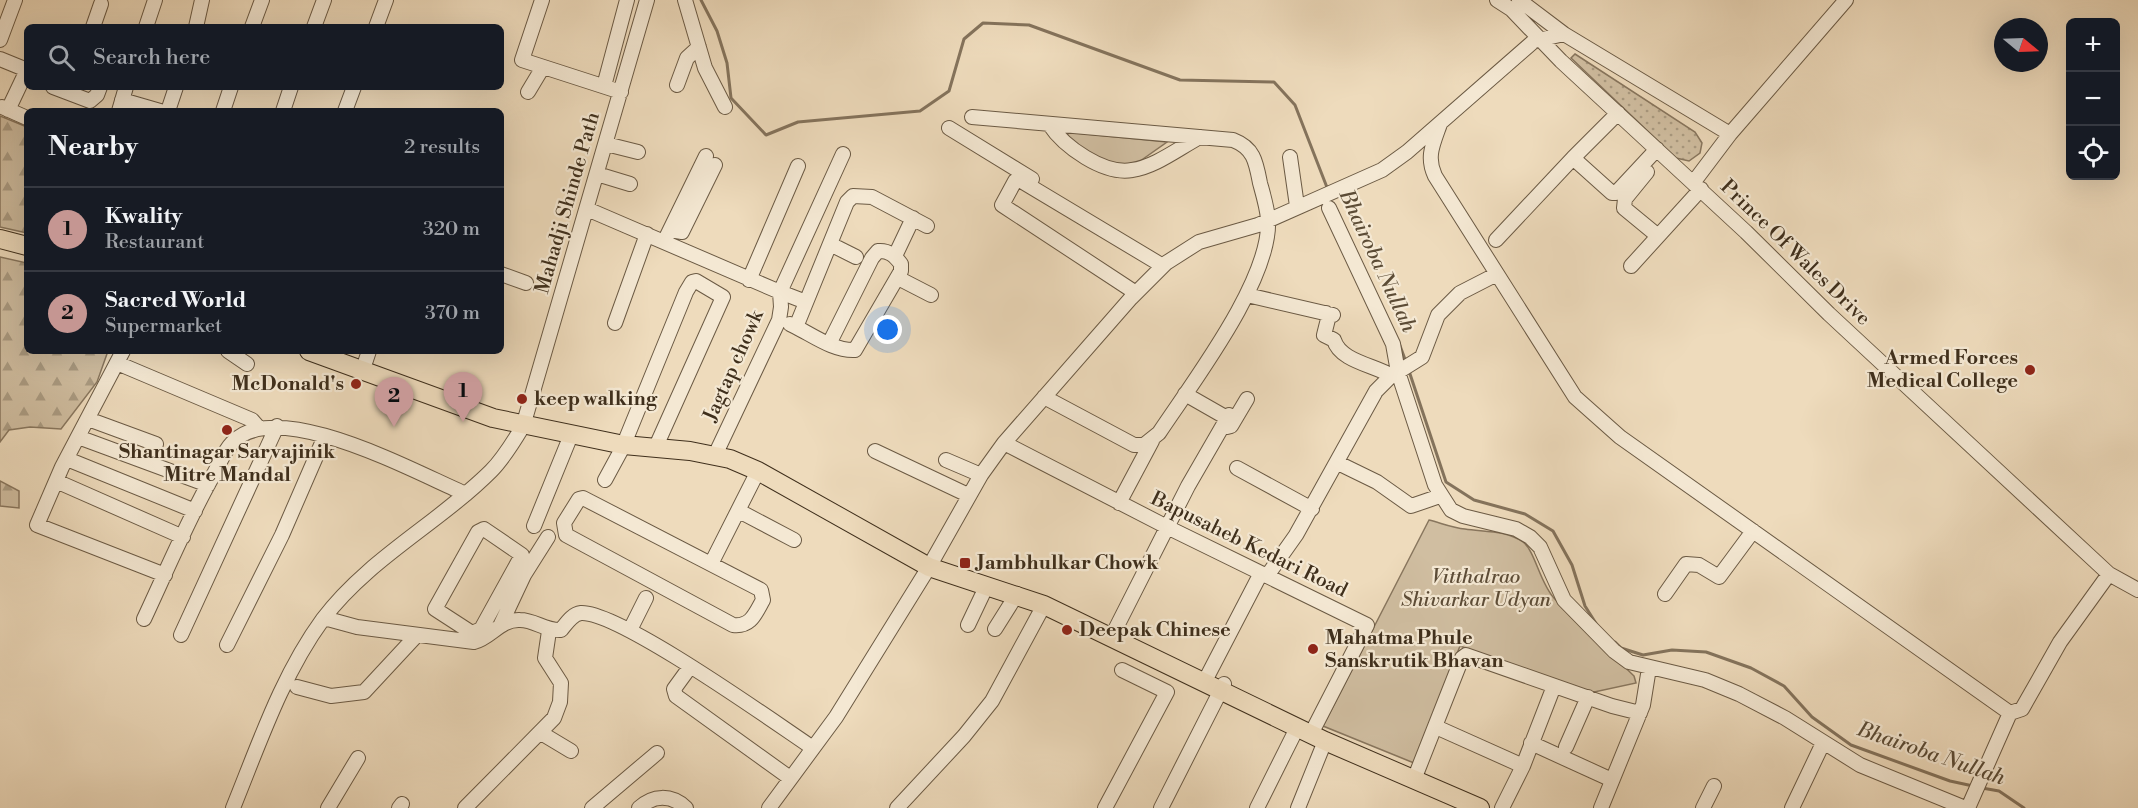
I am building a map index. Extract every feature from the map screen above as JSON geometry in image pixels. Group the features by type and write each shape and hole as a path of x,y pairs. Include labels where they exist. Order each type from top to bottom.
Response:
{"main road":[{"path":"0,239 24,245"},
{"path":"0,252 24,258"},
{"path":"326,354 365,361"},
{"path":"348,354 493,418 625,442 658,442 734,452 759,462 931,564 1022,588 1208,675 1223,687"},
{"path":"525,422 571,435 723,457 758,471 931,564 1044,605 1223,687 1312,733 1480,808"},
{"path":"1312,733 1417,772 1495,808"}],"street":[{"path":"0,40 15,0"},
{"path":"147,24 155,0"},
{"path":"197,24 202,0"},
{"path":"253,24 262,0"},
{"path":"315,24 324,0"},
{"path":"377,24 387,0"},
{"path":"542,0 522,60 621,92"},
{"path":"604,86 627,0"},
{"name":"Mahadji Shinde Path","path":"232,808 282,689 324,618 364,576 494,469 525,422 647,0"},
{"path":"685,0 705,68 725,108"},
{"name":"Prince Of Wales Drive","path":"1497,0 1511,9 1829,314 2109,574 2138,590"},
{"path":"1519,0 1564,34 1730,134"},
{"name":"Prince Of Wales Drive","path":"1697,186 1730,134 1846,0"},
{"path":"94,24 101,3"},
{"path":"769,808 836,717 931,564 968,495 1004,443 1136,293 1165,264 1199,242 1268,220 1382,170 1407,152 1534,41 1564,34"},
{"path":"677,85 687,58 699,48"},
{"path":"0,59 24,69"},
{"path":"528,92 543,67"},
{"path":"24,79 4,108 24,117"},
{"path":"61,90 90,101 99,90"},
{"path":"169,108 175,90"},
{"path":"224,108 230,90"},
{"path":"284,108 290,90"},
{"path":"346,108 353,90"},
{"path":"122,99 150,108"},
{"path":"1496,240 1618,113"},
{"path":"972,117 1233,140 1245,144 1255,160 1268,220 1257,273 1247,295 1185,394 1152,441 1119,503"},
{"path":"1441,122 1430,153 1430,165 1575,397 1620,437 2010,713"},
{"path":"1049,124 1057,136 1077,153 1112,168 1130,171 1144,167 1200,137"},
{"path":"949,128 1165,264"},
{"path":"606,144 638,152"},
{"path":"1573,158 1612,193 1616,193 1659,151"},
{"path":"1658,236 1624,208 1625,199 1659,151"},
{"path":"779,295 843,154"},
{"path":"1290,157 1301,204"},
{"path":"667,236 711,160"},
{"path":"749,280 798,166"},
{"path":"597,174 630,184"},
{"path":"1136,293 1002,205 1015,181 1018,179 1165,264"},
{"path":"1631,266 1697,186"},
{"path":"796,327 847,202 852,196 872,197 927,226"},
{"path":"1329,208 1393,344 1395,374 1440,496 1451,510 1463,516 1500,524 1530,537 1540,547 1564,600 1614,651 1629,662 1705,680 1739,694 1785,718 1823,743 1875,772 1968,804 1988,766 2010,713 2022,709 2060,642 2109,574"},
{"path":"587,209 647,234 667,236 779,295 806,302"},
{"path":"895,256 913,219"},
{"path":"615,322 647,234"},
{"path":"830,244 856,257"},
{"path":"779,320 829,344 847,351 855,350 898,278 902,264 895,256 878,251 872,258 829,344"},
{"path":"1208,675 1264,574 1311,509 1338,464 1376,391 1395,374 1422,357 1438,315 1460,293 1497,274"},
{"path":"504,275 526,283"},
{"path":"898,278 931,295"},
{"path":"605,480 625,442 686,292 692,282 696,281 723,297 658,442"},
{"name":"Jagtap chowk","path":"718,449 779,320 782,307 779,295"},
{"path":"1247,295 1330,314 1324,335 1334,340 1336,347 1344,355 1395,374"},
{"path":"232,354 247,364"},
{"path":"165,575 37,525 56,481 120,357 252,420 259,428"},
{"path":"1185,394 1226,419"},
{"path":"1044,397 1123,441 1144,445 1152,441"},
{"path":"1226,419 1226,427 1231,426 1247,399"},
{"path":"88,419 156,444"},
{"path":"1115,630 1169,528 1188,486 1226,419"},
{"path":"181,634 277,426"},
{"path":"144,619 208,484 231,444 246,432 277,426 325,436 466,494"},
{"path":"534,526 571,435"},
{"path":"227,645 282,535 325,436"},
{"path":"78,437 208,484"},
{"name":"Bapusaheb Kedari Road","path":"1004,443 1119,503 1367,625 1312,733"},
{"path":"875,451 968,495"},
{"path":"67,459 195,511"},
{"path":"946,460 981,475"},
{"path":"1338,464 1377,482 1411,506 1422,505 1440,496"},
{"path":"1237,468 1311,509"},
{"path":"711,564 758,471"},
{"path":"56,481 183,537"},
{"path":"583,498 711,564 761,590 763,600 750,622 743,626 733,625 566,535 564,523 579,500 583,498"},
{"path":"739,512 794,540"},
{"path":"476,636 522,555 484,529 478,532 436,606 437,612 476,636 483,639 501,624 524,575 548,537"},
{"path":"1665,594 1686,564 1699,565 1719,577 1753,531"},
{"path":"968,625 987,585"},
{"path":"995,629 1017,594"},
{"path":"630,630 646,598"},
{"path":"897,808 964,736 992,700 1044,605"},
{"path":"501,624 520,620 549,631 561,630 571,618 580,613 592,615 630,630 813,748"},
{"path":"324,618 357,627 417,634 476,636"},
{"path":"465,808 554,718 560,702 561,683 546,658 549,631"},
{"path":"297,687 331,696 364,692 417,634"},
{"path":"1417,772 1462,658 1466,655 1640,713"},
{"path":"690,667 674,689 676,696 790,778"},
{"path":"1601,808 1640,713 1649,668"},
{"path":"1105,808 1167,692 1122,670"},
{"path":"1503,808 1523,766 1554,686"},
{"path":"1161,808 1223,687"},
{"path":"1566,747 1588,697"},
{"path":"1436,727 1523,766"},
{"path":"541,733 571,751"},
{"path":"1257,808 1312,733"},
{"path":"1298,808 1312,733"},
{"path":"1531,743 1612,780"},
{"path":"1792,808 1823,743"},
{"path":"592,808 657,753"},
{"path":"328,808 358,758"},
{"path":"1703,808 1714,786"},
{"path":"639,808 650,799 662,797 686,808"}],"green space":[{"path":"1575,54 1695,132 1702,143 1700,153 1689,161 1676,158 1571,58"},
{"path":"0,116 24,126 24,232 0,227"},
{"path":"1066,132 1167,142 1126,171 1074,145"},
{"path":"0,257 24,262 24,354 107,354 97,382 61,429 30,427 9,430 0,442"},
{"path":"0,481 19,491 19,508 0,506"},
{"name":"Vitthalrao Shivarkar Udyan","path":"1429,520 1452,527 1502,533 1523,542 1531,552 1549,592 1634,676 1636,683 1585,694 1460,646 1414,763 1323,726"}],"waterway":[{"name":"Bhairoba Nullah","path":"701,0 717,31 727,63 731,98 766,135 798,122 920,111 949,91 964,39 983,23 1029,25 1180,80 1274,82 1295,105 1328,190"},
{"name":"Bhairoba Nullah","path":"1399,343 1406,362"},
{"name":"Bhairoba Nullah","path":"1409,371 1446,482 1474,500 1525,514 1553,531 1572,565 1585,606 1597,625"},
{"name":"Bhairoba Nullah","path":"1615,642 1621,648 1643,655 1672,650 1706,652 1751,668 1784,686 1812,717 1851,745 1950,781 1973,786"},
{"name":"Bhairoba Nullah","path":"1982,788 1999,791 2024,808"}],"place":[{"name":"Armed Forces Medical College","path":"2030,370"},
{"name":"McDonald's","path":"356,384"},
{"name":"keep walking","path":"522,399"},
{"name":"Kwality","path":"463,422"},
{"name":"Sacred World","path":"394,427"},
{"name":"Shantinagar Sarvajinik Mitre Mandal","path":"227,430"},
{"name":"Jambhulkar Chowk","path":"965,563"},
{"name":"Deepak Chinese","path":"1067,630"},
{"name":"Mahatma Phule Sanskrutik Bhavan","path":"1313,649"}]}
